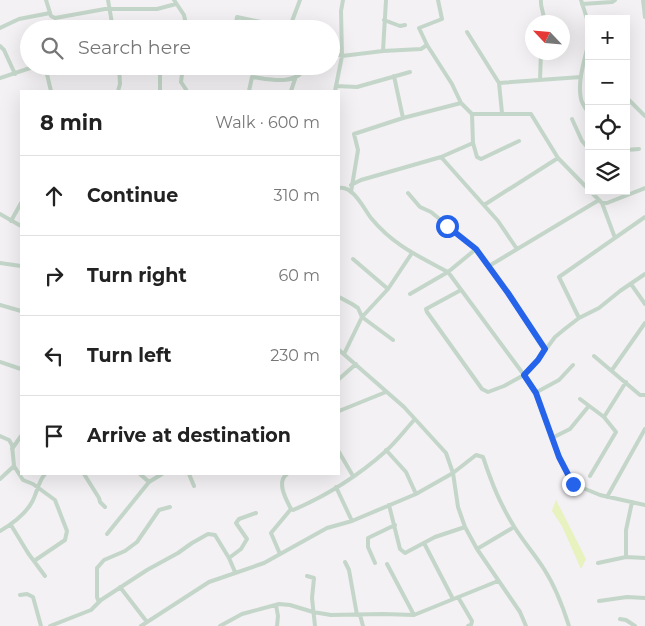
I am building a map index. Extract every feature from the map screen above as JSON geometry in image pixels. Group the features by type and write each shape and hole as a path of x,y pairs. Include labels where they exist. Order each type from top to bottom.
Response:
{"street":[{"path":"46,0 51,16 55,18 70,14 110,10 157,9 175,2 184,15 185,20"},
{"path":"108,0 112,20"},
{"path":"292,20 300,0"},
{"path":"340,66 342,56 341,11 343,0"},
{"path":"383,51 386,0"},
{"path":"438,0 442,19 419,28 461,103 472,114 473,143 477,158 481,159 519,141"},
{"path":"541,0 540,5 544,15"},
{"path":"586,15 582,2 612,2 615,0"},
{"path":"643,0 645,17"},
{"path":"0,28 19,19 50,12"},
{"path":"236,20 237,17 251,20"},
{"path":"384,20 400,26 405,25"},
{"path":"467,32 499,83 502,113"},
{"path":"342,56 421,49 427,45"},
{"path":"0,46 4,50 15,74"},
{"path":"585,59 581,77 581,100 585,106"},
{"path":"540,80 541,60"},
{"path":"0,78 20,72"},
{"path":"336,86 357,87 410,72"},
{"path":"47,75 51,90"},
{"path":"118,90 120,75"},
{"path":"160,75 160,90"},
{"path":"182,75 181,82 186,90"},
{"path":"250,90 252,77 273,80 294,78 298,75"},
{"path":"335,90 338,75"},
{"path":"394,76 403,118"},
{"path":"499,83 581,77"},
{"path":"291,90 294,78"},
{"path":"630,101 645,116"},
{"path":"351,192 358,150 354,134 403,118 461,103"},
{"path":"472,114 532,114 558,158 585,187"},
{"path":"572,119 585,144"},
{"path":"351,185 361,180 440,157 473,143"},
{"path":"630,150 639,149"},
{"path":"440,157 498,221 517,249"},
{"path":"484,205 558,158"},
{"path":"340,188 347,188 356,196 373,220 390,238 412,253 448,272 536,393 559,457 573,484 607,497 645,505"},
{"path":"630,192 645,188"},
{"path":"408,193 420,207 431,212 476,249 545,349"},
{"path":"593,195 600,201 615,238"},
{"path":"489,266 600,201 613,201 621,195"},
{"path":"11,221 20,205"},
{"path":"0,214 20,226"},
{"path":"578,318 559,277 645,217"},
{"path":"410,294 448,272 476,249"},
{"path":"344,354 362,317 388,289 412,253"},
{"path":"353,259 388,289"},
{"path":"0,263 20,266"},
{"path":"461,290 426,309 454,352 482,389 488,392 524,375 555,338 578,318 600,308 620,291 645,274"},
{"path":"631,284 645,304"},
{"path":"340,298 358,308 362,317 393,340"},
{"path":"0,305 20,311"},
{"path":"612,370 645,323"},
{"path":"340,351 404,407 446,452 458,507 465,528 520,612 526,626"},
{"path":"594,356 640,395 645,395"},
{"path":"0,362 20,369"},
{"path":"340,378 356,364"},
{"path":"536,393 559,380 573,365"},
{"path":"604,417 626,382"},
{"path":"340,411 386,392"},
{"path":"580,399 588,407 604,417 616,432 590,476"},
{"path":"552,438 570,429 588,407"},
{"path":"280,554 271,533 291,509 293,510 310,503 353,476 386,450 415,419"},
{"path":"607,497 645,428"},
{"path":"0,436 9,440 14,466 23,480 55,500 67,535 65,540 58,546 34,561"},
{"path":"12,449 20,437"},
{"path":"386,450 406,472 416,494"},
{"path":"340,454 353,476"},
{"path":"141,626 198,588 234,572 255,567 327,528 352,521 416,494 452,474 476,455 484,457 493,488 514,527 544,569 569,626"},
{"path":"0,479 14,466"},
{"path":"0,531 11,525 31,503 44,475"},
{"path":"85,475 100,502 105,507"},
{"path":"141,475 149,482"},
{"path":"107,534 149,482 160,475"},
{"path":"189,475 194,486"},
{"path":"286,475 282,478 281,483 291,509"},
{"path":"336,487 352,521"},
{"path":"626,557 626,530 632,502"},
{"path":"388,505 402,552 405,553 435,537 465,528"},
{"path":"99,601 97,568 104,560 125,551 137,542 159,510 170,507"},
{"path":"229,558 241,549 247,539 236,523 239,519 256,513"},
{"path":"11,525 45,576"},
{"path":"375,563 368,547 368,538 395,525"},
{"path":"477,549 514,527"},
{"path":"50,626 91,610 99,601 120,587 208,534 215,535 229,558 234,572"},
{"path":"424,543 453,599"},
{"path":"598,564 626,557 645,558"},
{"path":"345,562 349,570 358,615 363,626"},
{"path":"387,564 414,615"},
{"path":"306,576 314,578 312,598 315,626"},
{"path":"220,626 242,614 276,605 290,605 331,615 414,615 498,581"},
{"path":"120,587 148,622"},
{"path":"20,595 27,594 33,597 41,626"},
{"path":"458,597 472,621 468,626"},
{"path":"599,600 627,597 645,598"},
{"path":"276,605 277,626"},
{"path":"620,619 626,620 635,626"}],"green space":[{"path":"556,500 586,559 581,569 562,526 552,511"}],"route":[{"path":"447,226 476,249 545,349 524,375 536,393 559,457 573,484"}]}
